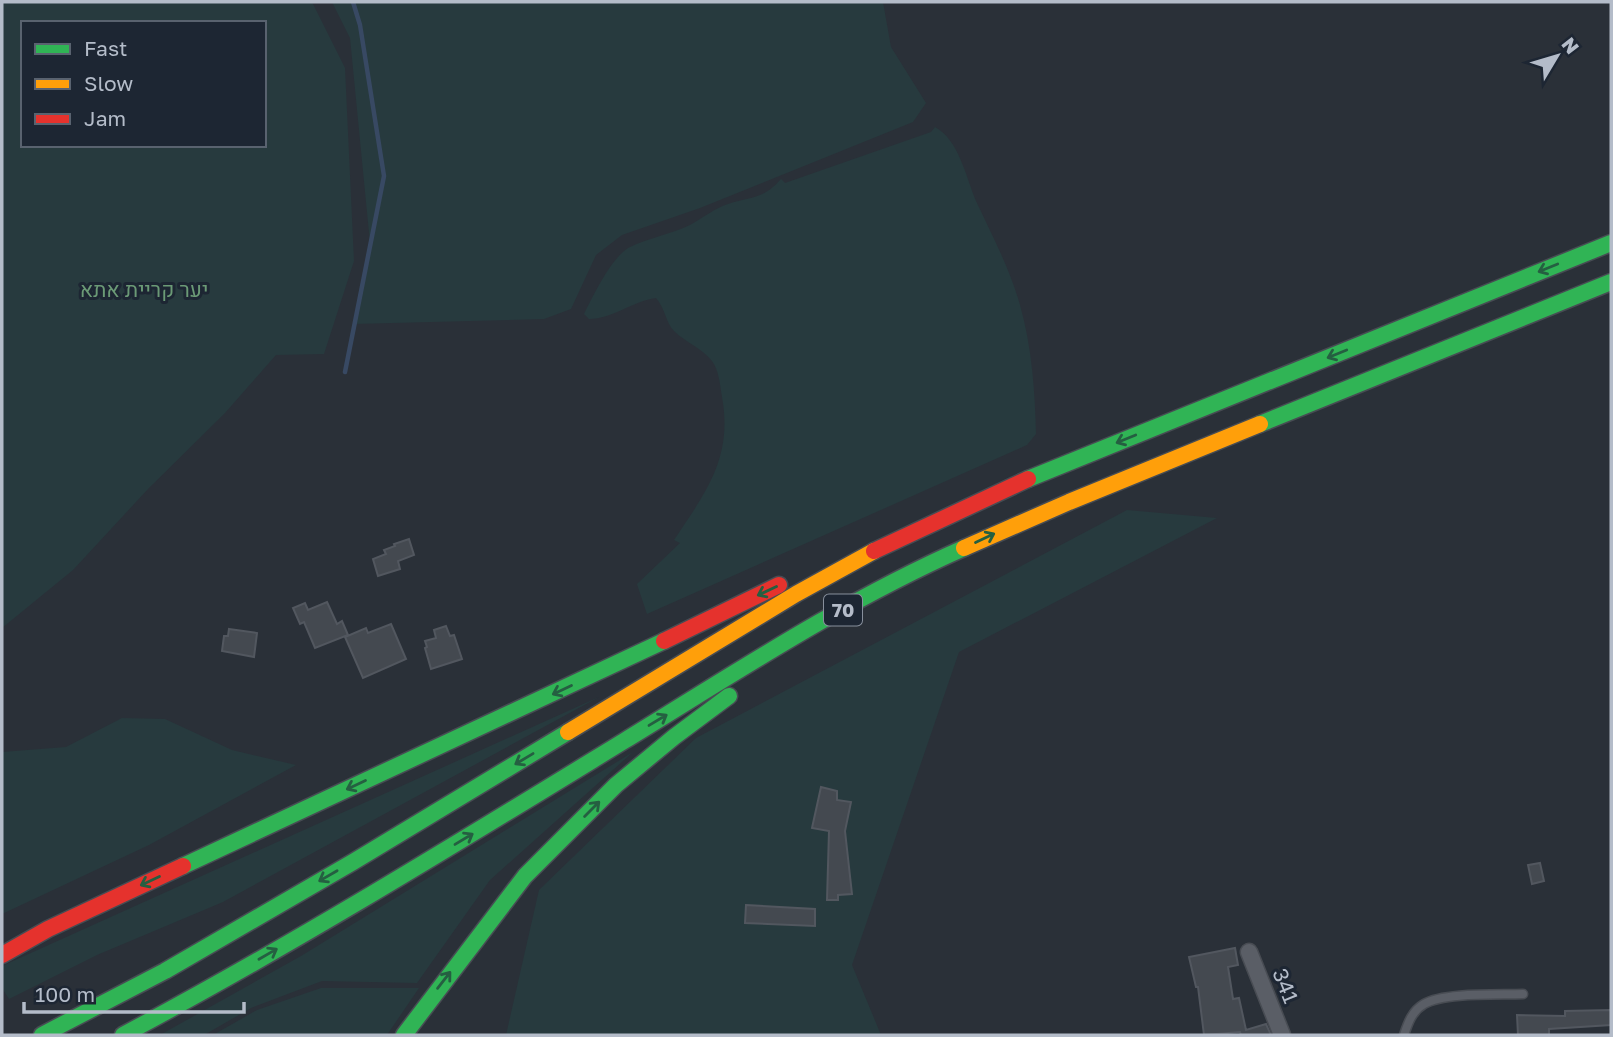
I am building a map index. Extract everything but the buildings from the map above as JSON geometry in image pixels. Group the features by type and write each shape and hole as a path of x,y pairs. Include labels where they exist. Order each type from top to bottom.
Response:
{"highway":[{"name":"70","path":"42,1035 165,971 426,819 796,594 938,520 1055,468 1611,243"},
{"name":"70","path":"123,1035 445,851 814,625 953,553 1069,502 1611,282"},
{"path":"2,947 48,929 591,676 772,588 1055,468"},
{"path":"404,1035 524,876 616,785 674,737 785,655 953,553"},
{"path":"2,955 48,929"}],"street":[{"name":"341","path":"1249,952 1282,1035"}],"lane":[{"path":"1404,1035 1409,1018 1424,1004 1442,997 1523,994"}],"green space":[{"name":"יער קריית אתא","path":"2,2 312,2 345,68 354,261 324,354 276,355 225,413 148,489 73,570 2,628"},
{"path":"332,2 883,2 891,47 926,103 913,122 700,208 622,235 596,255 571,309 544,319 353,324 370,243 350,38"},
{"path":"935,127 956,150 1016,292 1030,353 1036,434 1027,445 647,614 637,584 680,543 674,540 697,506 714,473 724,438 722,397 718,373 712,361 674,331 656,298 598,318 589,319 584,314 604,277 616,259 630,247 690,225 723,206 762,194 781,179 785,183 931,132"},
{"path":"1127,510 1217,518 959,652 852,965 881,1035 506,1035 539,890 696,738"},
{"path":"599,697 223,902 97,955 9,999 2,988 2,966"},
{"path":"122,718 165,719 232,750 296,765 149,845 2,914 2,752 66,747"},
{"path":"633,752 490,880 417,983 322,981 251,1008 204,1035 160,1035 301,956"},
{"path":"321,988 419,988 387,1035 213,1035 257,1010"}],"waterway":[{"path":"345,372 384,176 360,25 353,2"}],"traffic: fast":[{"path":"1028,479 1611,243"},
{"path":"1260,424 1611,282"},
{"path":"123,1035 376,892 833,614 964,548"},
{"path":"183,866 664,641"},
{"path":"404,1035 525,876 616,785 729,696"},
{"path":"42,1035 165,971 353,862 568,732"}],"traffic: slow":[{"path":"964,548 1260,424"},
{"path":"568,732 796,594 874,551"}],"traffic: jam":[{"path":"874,551 1028,479"},
{"path":"664,641 779,585"},
{"path":"2,955 48,929 183,866"}]}
